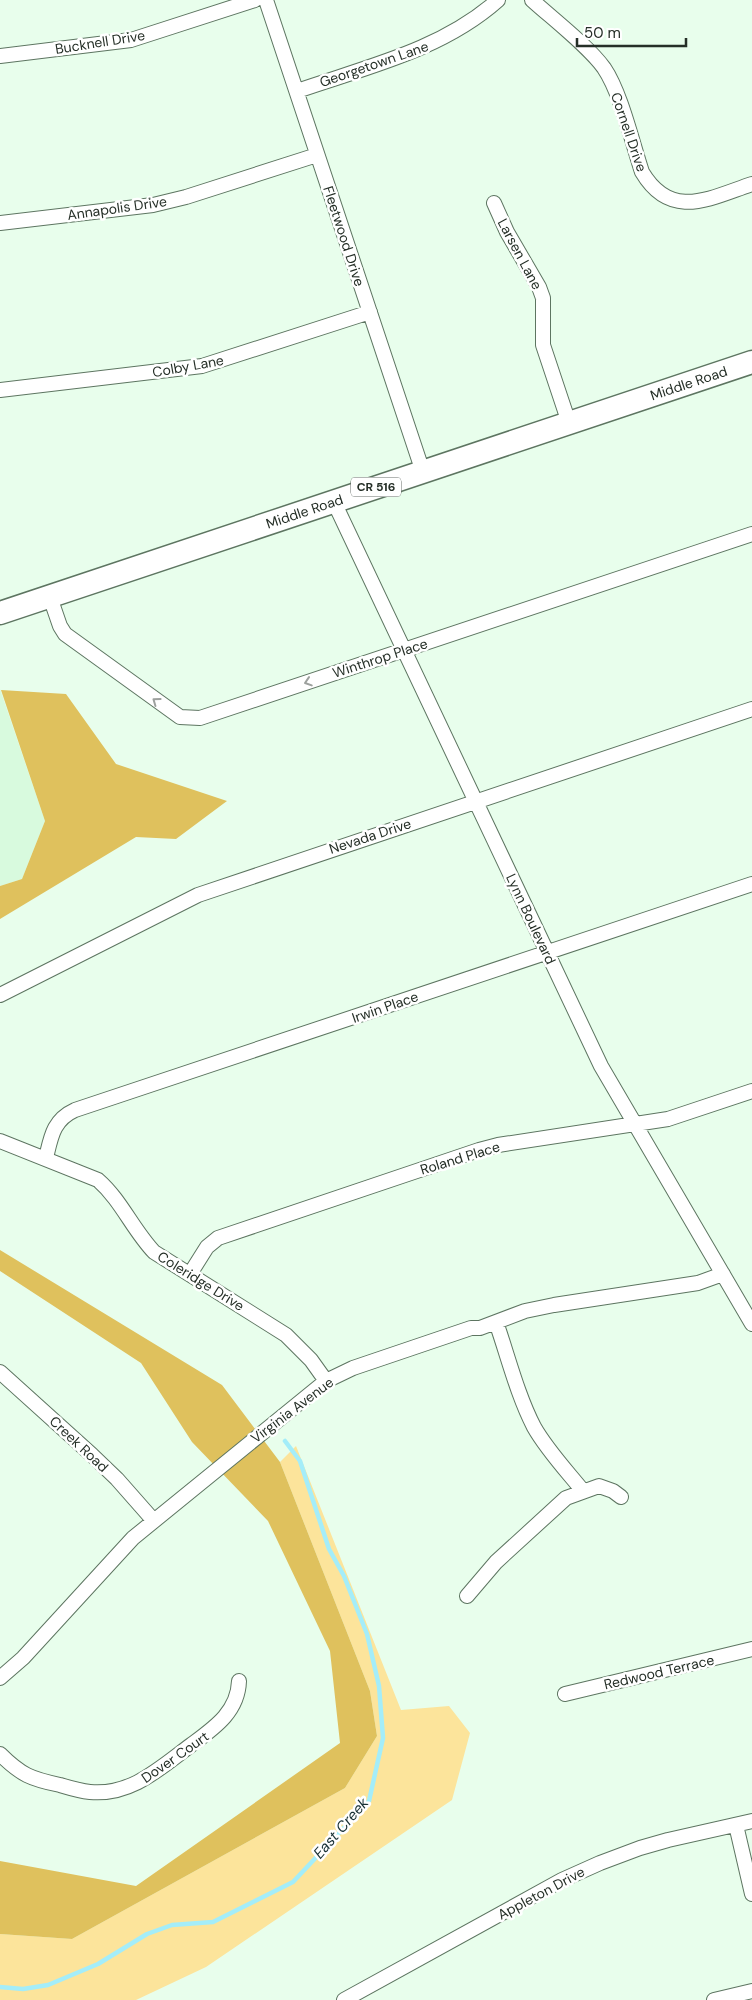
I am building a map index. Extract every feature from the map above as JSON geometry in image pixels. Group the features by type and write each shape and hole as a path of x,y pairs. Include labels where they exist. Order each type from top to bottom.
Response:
{"main road":[{"name":"Middle Road","path":"0,613 752,362"}],"street":[{"name":"Bucknell Drive","path":"0,56 131,40 255,0"},
{"name":"Fleetwood Drive","path":"266,0 422,472"},
{"name":"Georgetown Lane","path":"297,91 432,44 488,9 498,0"},
{"name":"Cornell Drive","path":"532,0 594,56 603,68 615,90 642,172 657,192 668,199 680,202 693,202 752,184"},
{"name":"Annapolis Drive","path":"0,223 153,205 186,197 317,154"},
{"name":"Larsen Lane","path":"494,203 507,232 539,287 543,298 543,345 569,423"},
{"name":"Colby Lane","path":"0,390 202,366 370,312"},
{"name":"Lynn Boulevard","path":"334,502 601,1066 752,1324"},
{"name":"Winthrop Place","path":"50,597 60,626 65,634 162,706 180,717 191,719 200,718 752,534"},
{"name":"Nevada Drive","path":"0,995 198,894 752,709"},
{"name":"Irwin Place","path":"46,1158 52,1134 58,1121 75,1110 752,884"},
{"name":"Roland Place","path":"190,1274 207,1247 214,1240 498,1146 668,1119 752,1091"},
{"name":"Coleridge Drive","path":"0,1141 98,1180 109,1189 144,1242 154,1252 286,1335 311,1360 326,1381"},
{"name":"Virginia Avenue","path":"0,1678 23,1658 122,1550 154,1521 326,1381 353,1368 525,1311 698,1284 723,1274"},
{"path":"496,1322 530,1419 548,1449 583,1491"},
{"name":"Creek Road","path":"0,1372 117,1479 154,1521"},
{"path":"467,1596 496,1562 566,1498 599,1486 613,1491 621,1498"},
{"name":"Redwood Terrace","path":"565,1694 752,1649"},
{"name":"Dover Court","path":"0,1754 16,1770 46,1782 89,1792 107,1792 124,1789 149,1776 216,1728 233,1707 239,1688 239,1681"},
{"name":"Appleton Drive","path":"344,2000 569,1876 640,1848 752,1821"},
{"path":"736,1825 752,1894"},
{"path":"714,2000 752,1991"}],"shaded area":[{"path":"0,689 45,821 22,879 0,886"},
{"path":"1,690 66,694 116,764 227,801 176,839 136,837 0,919 0,886 22,879 45,821"},
{"path":"0,1250 222,1385 280,1462 370,1691 377,1736 345,1788 72,1939 0,1934 0,1861 136,1886 340,1743 330,1651 268,1521 192,1442 141,1363 0,1271"},
{"path":"296,1446 401,1710 449,1706 470,1733 452,1800 206,1967 136,2000 0,2000 0,1934 72,1939 345,1788 377,1736 370,1691 280,1462"}],"waterway":[{"name":"East Creek","path":"0,1987 23,1989 48,1985 98,1964 147,1934 172,1925 213,1922 293,1882 369,1801 383,1738 379,1686 367,1634 344,1576 329,1549 300,1461 285,1441"}]}
